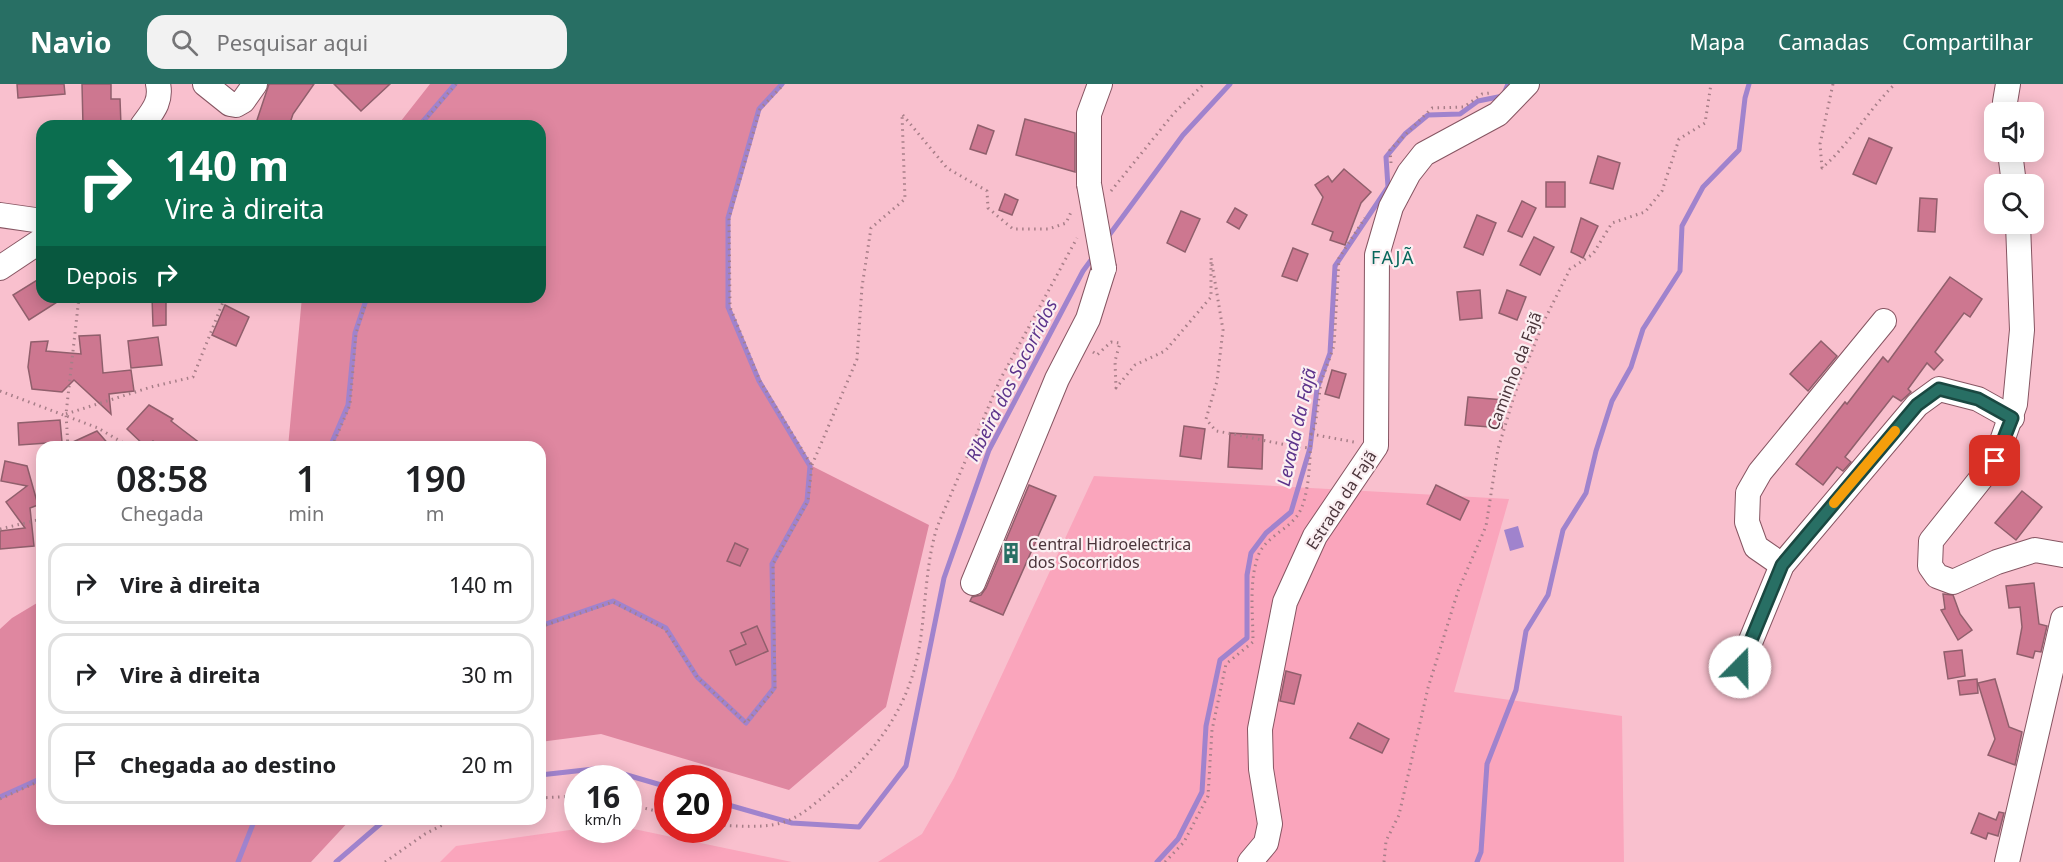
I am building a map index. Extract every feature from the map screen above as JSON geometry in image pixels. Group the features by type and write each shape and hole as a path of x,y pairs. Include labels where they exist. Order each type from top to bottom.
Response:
{"street":[{"path":"146,120 157,105 160,96 158,84"},
{"path":"205,84 230,104 236,105 243,101 255,84"},
{"path":"973,583 1057,379 1084,345 1088,319 1104,268 1089,114 1100,84"},
{"name":"Estrada da Fajã","path":"1250,862 1266,843 1270,824 1261,770 1260,729 1285,602 1315,536 1376,446 1377,255 1391,207 1409,173 1424,154 1498,114 1527,84"},
{"path":"2005,102 2008,84"},
{"path":"0,215 36,220"},
{"path":"2018,234 2022,330 2012,418 1995,461 1931,541 1930,566 1937,576 1953,582 1997,562 2035,550 2063,555"},
{"path":"0,268 36,244"},
{"path":"1782,565 1756,547 1747,522 1748,493 1760,472 1884,321"},
{"path":"1740,667 1782,565 1917,405 1939,389 1978,399 2012,418"},
{"path":"2007,862 2063,619"}],"path":[{"path":"425,120 456,84"},
{"path":"784,84 760,109 729,218 730,307 760,381 812,466"},
{"path":"1098,190 1204,84"},
{"name":"Caminho da Fajã","path":"1384,862 1386,841 1399,815 1428,688 1458,591 1486,526 1498,450 1515,393 1544,321 1570,269 1593,254 1612,223 1645,212 1662,191 1679,140 1705,123 1711,84"},
{"path":"1833,84 1820,144 1822,168 1833,158 1874,104 1895,84"},
{"path":"546,625 613,602 665,629 698,678 746,723 775,689 773,564 808,501 812,466 857,359 862,287 871,228 905,199 902,114 947,168 987,191 988,208 1013,229 1049,229 1066,223 1074,206"},
{"path":"732,826 753,827 786,822 813,805 860,765 886,735 910,681 918,650 930,551 937,527 1000,380 1084,228"},
{"path":"1084,345 1097,355 1111,342 1120,343 1115,361 1116,388 1135,365 1165,351 1211,297 1211,258 1223,330 1217,381 1206,419 1216,431 1259,438 1285,446 1310,448"},
{"path":"68,441 66,414 78,303"},
{"path":"66,414 151,387 193,377 223,303"},
{"path":"335,441 350,405 356,333 366,303"},
{"path":"0,391 66,414 98,428 120,441"},
{"path":"1165,862 1184,842 1208,796 1212,730 1226,664 1253,642 1253,579 1257,557 1272,536 1298,515 1306,486 1311,434 1376,446"},
{"path":"0,529 36,520"},
{"path":"0,799 36,783"},
{"path":"546,798 564,797"},
{"path":"385,862 425,834 442,825"}],"shaded area":[{"path":"430,84 784,84 760,109 729,218 730,307 760,381 812,466 929,525 886,707 789,790 732,773 732,765 705,765 601,734 546,741 546,441 289,441 301,303 546,303 546,120 402,120"},
{"path":"1094,476 1509,499 1454,692 1622,716 1624,862 878,862 922,834 954,778"},
{"path":"1518,526 1524,547 1510,551 1504,530"},
{"path":"36,604 36,825 345,825 311,862 0,862 0,629 12,618"},
{"path":"564,831 564,843 642,843 642,831 654,833 654,843 701,843 792,862 440,862 456,846"}],"building":[{"path":"17,84 64,84 65,94 18,98"},
{"path":"82,84 111,84 111,99 120,99 121,120 83,120"},
{"path":"269,84 314,84 291,120 257,120"},
{"path":"334,84 390,84 361,111"},
{"path":"1025,119 1075,133 1075,172 1016,155"},
{"path":"978,125 994,131 986,154 970,149"},
{"path":"1869,138 1892,148 1876,184 1853,174"},
{"path":"1598,156 1620,163 1613,189 1590,183"},
{"path":"1344,169 1371,192 1361,203 1345,245 1330,240 1333,232 1312,224 1323,197 1315,185 1328,176 1332,182"},
{"path":"1546,182 1565,182 1565,207 1546,207"},
{"path":"1005,194 1018,200 1012,215 999,210"},
{"path":"1920,198 1937,199 1935,232 1918,231"},
{"path":"1522,201 1536,208 1522,237 1508,231"},
{"path":"1235,208 1247,215 1239,229 1227,222"},
{"path":"1181,211 1200,219 1185,252 1167,243"},
{"path":"1477,215 1496,223 1483,255 1464,247"},
{"path":"1581,218 1598,226 1583,258 1571,252"},
{"path":"1534,237 1554,247 1540,275 1520,265"},
{"path":"1293,248 1308,254 1297,281 1282,276"},
{"path":"1950,277 1982,299 1970,317 1964,313 1935,352 1943,360 1934,370 1927,363 1908,389 1911,392 1901,401 1893,396 1845,457 1851,462 1843,471 1837,467 1823,485 1796,464 1883,357 1888,362"},
{"path":"36,281 36,303 56,303 29,320 13,295"},
{"path":"1480,290 1482,318 1460,320 1457,292"},
{"path":"1507,290 1526,297 1517,320 1499,313"},
{"path":"152,303 166,303 166,325 153,326"},
{"path":"225,305 249,317 236,346 212,335"},
{"path":"100,335 103,373 131,370 134,391 109,394 111,414 74,380 62,392 32,389 28,367 31,342 48,341 46,351 81,354 79,336"},
{"path":"158,337 162,365 131,368 128,341"},
{"path":"1821,341 1837,356 1808,391 1790,374"},
{"path":"1332,370 1346,374 1339,398 1325,394"},
{"path":"1468,397 1504,400 1502,428 1465,425"},
{"path":"149,405 173,419 171,421 197,441 140,441 127,429"},
{"path":"60,420 62,441 36,441 36,444 19,445 18,423"},
{"path":"1184,426 1205,429 1201,459 1180,456"},
{"path":"97,431 106,441 75,441"},
{"path":"1230,433 1263,435 1262,469 1228,467"},
{"path":"5,461 27,466 36,498 36,506 30,508 34,546 0,549 0,531 25,528 6,502 27,486 1,481"},
{"name":"Central Hidroelectrica dos Socorridos","path":"1029,485 1056,496 1003,615 970,601 972,597 981,595 986,588"},
{"path":"1436,485 1469,501 1460,520 1427,504"},
{"path":"2022,491 2042,507 2016,540 1995,523"},
{"path":"735,543 748,549 740,566 727,561"},
{"path":"2034,583 2039,624 2047,626 2041,652 2035,651 2033,658 2017,654 2022,627 2020,607 2009,608 2006,586"},
{"path":"1943,594 1953,595 1960,614 1972,630 1958,640 1941,610 1945,609"},
{"path":"757,626 768,651 736,665 730,651 746,644 741,633"},
{"path":"1962,650 1965,676 1948,679 1944,652"},
{"path":"1286,671 1301,675 1294,704 1280,701"},
{"path":"1977,679 1978,693 1960,695 1958,681"},
{"path":"1995,679 2009,727 2022,732 2015,765 1988,755 1995,739 1978,683"},
{"path":"1358,723 1389,739 1382,753 1350,738"},
{"path":"1999,812 2004,813 1998,836 1988,833 1986,839 1971,833 1979,813 1996,820"}],"waterway":[{"path":"424,120 455,84"},
{"path":"546,624 613,601 666,628 697,677 746,723 774,688 772,564 807,501 810,466 759,381 728,307 728,218 759,109 782,84"},
{"name":"Ribeira dos Socorridos","path":"1107,238 1183,135 1230,84"},
{"name":"Levada da Fajã","path":"1157,862 1178,839 1202,792 1206,726 1220,660 1247,638 1247,575 1251,553 1266,533 1291,512 1310,448 1317,389 1330,353 1335,266 1388,187 1386,157 1405,134 1428,115 1460,114 1478,101 1503,96 1508,84"},
{"path":"1477,862 1481,852 1487,764 1516,690 1526,631 1548,595 1563,530 1586,493 1612,401 1631,367 1643,329 1680,271 1682,226 1703,187 1739,150 1745,98 1749,84"},
{"name":"Ribeira dos Socorridos","path":"732,806 792,823 859,827 906,766 944,578 989,450 1083,271 1094,256"},
{"path":"333,441 348,405 355,333 365,303"},
{"name":"Ribeira dos Socorridos","path":"546,774 603,768 654,783"},
{"path":"0,797 36,781"},
{"path":"238,862 253,825"},
{"name":"Ribeira dos Socorridos","path":"336,862 379,825"}],"slow traffic":[{"path":"1834,503 1895,431"}],"place":[{"name":"Central Hidroelectrica dos Socorridos","path":"1011,553"}],"district":[{"name":"FAJÃ","path":"1393,257"}],"route":[{"path":"1740,667 1782,565 1917,405 1939,389 1978,399 2012,418 1995,461"}]}
